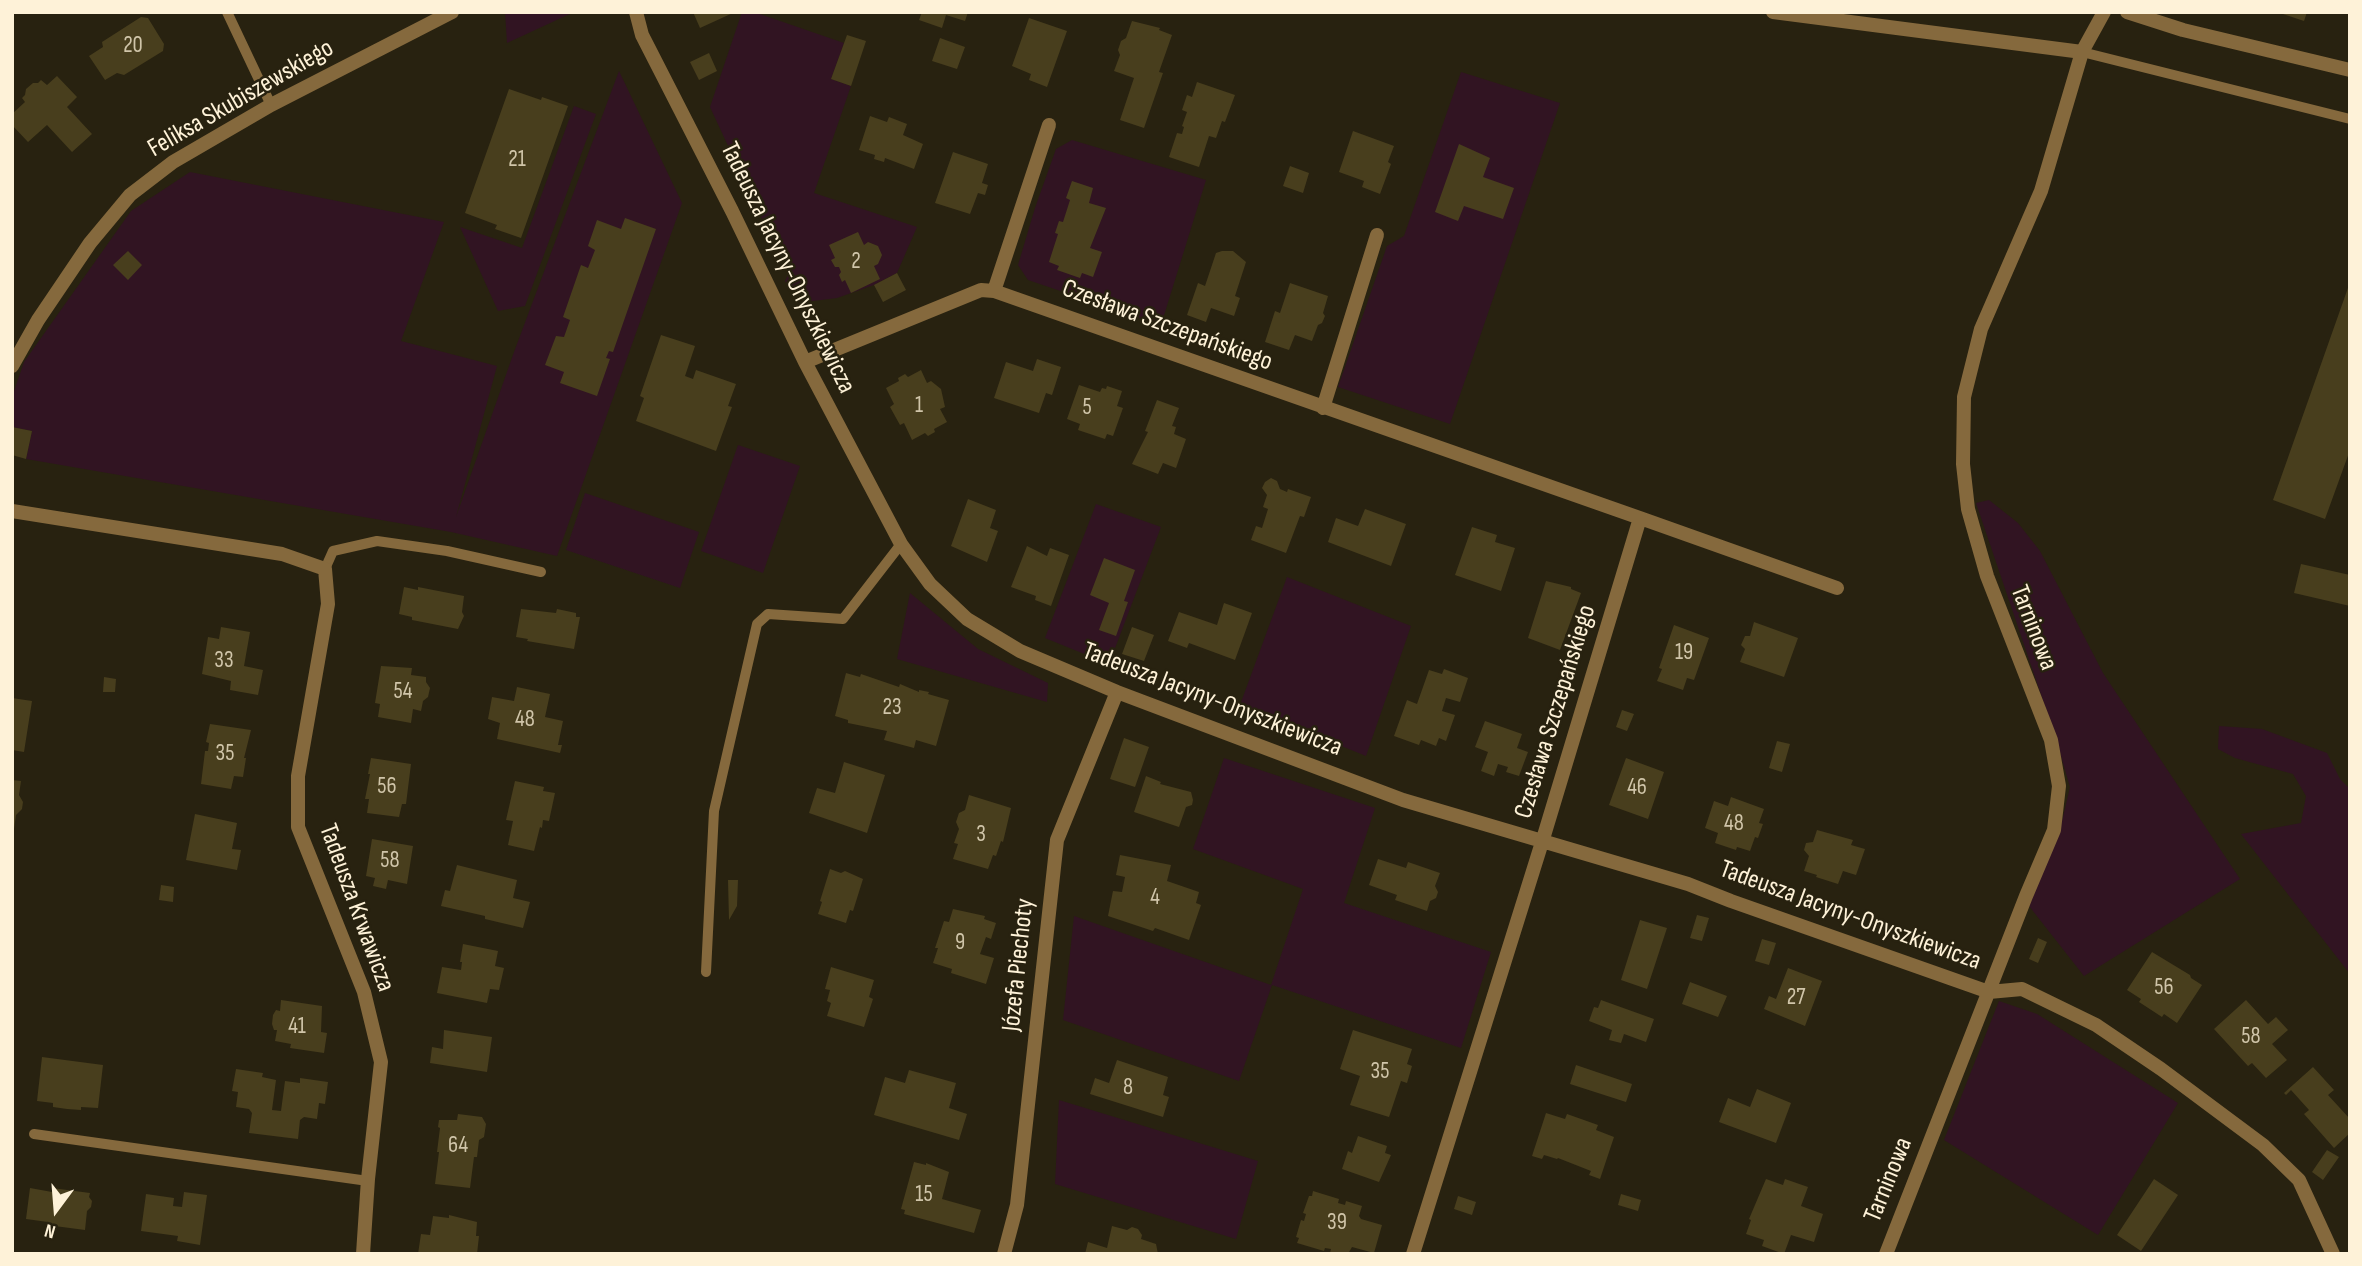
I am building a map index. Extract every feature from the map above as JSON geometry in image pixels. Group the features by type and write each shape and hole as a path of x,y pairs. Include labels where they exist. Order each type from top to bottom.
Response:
{"street":[{"name":"Feliksa Skubiszewskiego","path":"12,366 38,320 90,243 130,195 173,162 271,105 452,12"},
{"name":"Tadeusza Jacyny-Onyszkiewicza","path":"636,12 642,35 805,362 901,544 930,584 967,619 1020,651 1117,692 1403,800 1543,839 1688,884 1989,992 2022,989 2096,1025 2161,1069 2263,1145 2300,1180 2333,1254"},
{"path":"1773,12 2082,52"},
{"name":"Tarninowa","path":"1885,1254 2054,830 2059,786 2051,740 1987,576 1968,509 1963,464 1965,397 1981,329 2041,191 2082,52 2104,12"},
{"path":"2127,12 2183,30 2350,70"},
{"path":"805,362 981,290 994,291 1049,125"},
{"path":"1323,408 1377,235"},
{"name":"Czesława Szczepańskiego","path":"994,291 1837,588"},
{"path":"12,511 282,554 325,569"},
{"name":"Czesława Szczepańskiego","path":"1543,839 1640,518"},
{"name":"Tadeusza Krwawicza","path":"325,569 328,604 298,776 298,827 364,992 381,1062 363,1254"},
{"name":"Józefa Piechoty","path":"1004,1254 1017,1205 1057,839 1117,692"},
{"path":"1413,1254 1543,839"}],"lane":[{"path":"228,12 271,105"},
{"path":"2082,52 2350,119"},
{"path":"325,569 333,551 377,541 447,551 541,572"},
{"path":"706,972 714,811 757,624 768,614 843,619 901,544"},
{"path":"34,1134 368,1181"}],"shaded area":[{"path":"505,12 574,12 507,43"},
{"path":"742,12 754,12 844,43 831,79 851,86 814,193 917,227 897,273 874,285 837,298 797,303 785,281 788,275 710,107"},
{"path":"619,71 682,203 557,556 451,532 26,459 32,431 12,427 12,397 24,362 131,211 190,172 444,222 401,341 497,366 456,517 514,352"},
{"path":"1461,72 1560,103 1450,424 1338,387 1387,246 1404,236"},
{"path":"574,106 596,114 525,306 498,311 460,227 522,248"},
{"path":"1072,140 1206,180 1161,325 1028,280 1018,265 1056,149"},
{"path":"738,445 800,466 763,573 701,551"},
{"path":"585,493 699,532 680,588 566,550"},
{"path":"1989,500 2018,523 2040,551 2103,673 2240,879 2084,976 2029,906 2060,830 2070,787 1976,503"},
{"path":"1096,504 1161,527 1109,664 1045,638"},
{"path":"1287,577 1411,626 1366,756 1240,705"},
{"path":"910,593 978,649 1048,683 1047,702 897,659"},
{"path":"2219,726 2262,729 2327,753 2340,779 2350,789 2350,974 2241,834 2301,823 2306,796 2293,774 2235,758 2218,749"},
{"path":"1224,758 1375,808 1344,903 1491,952 1461,1048 1272,985 1239,1081 1063,1020 1074,916 1271,985 1303,889 1193,849"},
{"path":"1999,1001 2037,1014 2178,1103 2098,1235 1944,1140"},
{"path":"1059,1100 1258,1161 1236,1239 1055,1184"}],"building":[{"path":"693,12 735,12 700,28"},
{"path":"922,12 968,12 965,21 946,15 942,28 919,20"},
{"path":"2277,12 2307,12 2304,21"},
{"path":"141,17 148,18 164,44 163,51 124,75 117,73 105,80 89,56 103,47 102,42"},
{"path":"1029,18 1067,31 1047,87 1029,80 1031,74 1012,66"},
{"path":"1132,21 1160,28 1159,30 1172,35 1159,72 1163,73 1144,128 1120,120 1134,78 1114,71 1120,55 1118,50 1121,41 1126,38"},
{"path":"847,35 866,41 851,86 831,79"},
{"path":"940,38 965,47 957,69 932,61"},
{"path":"709,53 717,71 699,80 690,62"},
{"path":"57,76 77,97 67,107 92,134 72,152 47,125 28,142 12,125 12,114 25,102 22,98 26,89 41,80 47,85"},
{"path":"1197,82 1235,95 1216,138 1209,136 1199,167 1169,157 1177,133 1182,134 1187,112 1182,110 1187,95 1192,97"},
{"path":"509,89 568,106 521,238 495,229 497,225 465,213"},
{"path":"870,116 887,122 889,117 907,124 903,135 923,144 914,169 885,158 884,162 874,159 875,155 859,150"},
{"path":"1353,131 1394,146 1388,162 1391,164 1380,194 1362,187 1364,181 1339,172"},
{"path":"1459,144 1490,158 1483,177 1514,188 1503,219 1464,206 1458,221 1435,212"},
{"path":"953,152 988,164 982,183 988,185 985,195 978,193 970,214 935,203"},
{"path":"1290,166 1309,173 1303,193 1283,186"},
{"path":"1072,181 1093,188 1089,203 1106,208 1090,248 1102,252 1093,277 1082,273 1080,278 1057,270 1059,266 1049,262 1058,234 1055,233 1059,221 1063,222 1070,200 1066,198"},
{"path":"625,218 656,229 613,352 609,351 606,358 610,359 597,396 560,383 564,372 545,365 556,336 564,337 570,320 563,317 581,265 588,268 595,250 588,246 597,220 621,229"},
{"path":"858,232 864,245 868,242 878,246 882,255 874,266 880,279 851,293 845,280 842,282 839,267 835,267 831,260 835,258 829,245"},
{"path":"128,251 142,265 128,280 113,265"},
{"path":"1233,251 1246,262 1235,296 1240,298 1234,316 1211,308 1206,322 1187,315 1198,283 1205,286 1216,253"},
{"path":"897,273 906,290 883,302 874,285"},
{"path":"1290,283 1328,296 1323,313 1325,316 1312,341 1295,335 1289,350 1265,342 1275,311 1280,313"},
{"path":"2349,285 2350,450 2325,519 2273,500"},
{"path":"661,335 695,346 685,376 693,379 696,370 736,384 728,406 732,407 716,451 636,421 644,398 640,396"},
{"path":"1037,359 1061,367 1052,395 1046,393 1039,413 994,398 1006,362 1033,371"},
{"path":"921,370 927,383 931,381 941,389 945,407 940,409 947,422 928,436 925,433 912,440 904,423 900,425 890,407 894,404 886,388 905,374 908,377"},
{"path":"1079,385 1100,392 1107,386 1122,391 1117,406 1123,408 1113,436 1107,434 1105,439 1078,430 1080,424 1067,419"},
{"path":"1157,400 1179,408 1172,426 1176,427 1174,434 1186,439 1176,468 1163,463 1158,474 1132,464 1148,432 1145,431"},
{"path":"12,427 32,431 26,459 12,455"},
{"path":"1271,478 1277,481 1280,489 1311,497 1304,517 1300,516 1286,553 1251,540 1256,526 1262,528 1268,509 1263,507 1267,495 1262,488"},
{"path":"968,499 996,510 990,528 998,531 987,562 951,546"},
{"path":"1365,509 1406,524 1391,566 1328,542 1336,518 1358,526"},
{"path":"1472,527 1497,535 1495,542 1515,548 1501,591 1455,575"},
{"path":"1027,546 1047,556 1050,548 1069,555 1051,606 1035,600 1036,596 1011,587"},
{"path":"1104,558 1135,570 1124,601 1128,602 1116,636 1099,630 1109,603 1090,595"},
{"path":"2301,564 2350,575 2350,606 2294,593"},
{"path":"1546,581 1571,587 1581,593 1560,650 1528,638"},
{"path":"404,587 464,596 464,616 458,629 412,620 412,617 399,614"},
{"path":"1224,603 1252,613 1235,660 1189,643 1187,648 1168,641 1179,612 1217,625"},
{"path":"521,609 556,613 557,609 576,613 576,617 580,617 574,649 516,637"},
{"path":"1754,622 1798,638 1784,677 1740,662 1745,649 1741,645 1745,636 1750,636"},
{"path":"1674,625 1709,638 1694,680 1687,678 1683,690 1657,681"},
{"path":"221,627 250,632 244,666 263,670 258,695 230,690 231,681 202,674 208,637 219,639"},
{"path":"1132,627 1154,635 1144,661 1122,654"},
{"path":"381,666 412,668 411,675 426,677 430,688 428,697 423,701 421,711 413,709 411,723 378,717 380,704 375,703"},
{"path":"1444,669 1468,678 1460,702 1446,698 1442,711 1455,715 1446,741 1439,738 1436,746 1421,740 1419,745 1394,736 1407,700 1417,704 1429,670 1442,674"},
{"path":"846,673 860,677 861,674 899,687 900,684 949,700 936,746 916,740 914,748 884,740 887,731 848,723 848,720 835,716"},
{"path":"104,677 116,679 115,692 103,692"},
{"path":"517,687 550,694 545,717 563,721 558,745 562,745 560,753 497,739 500,723 488,719 492,697 514,701"},
{"path":"12,698 32,701 24,752 12,750"},
{"path":"1622,710 1634,714 1627,731 1616,727"},
{"path":"1485,721 1522,734 1517,748 1528,752 1519,776 1506,772 1508,767 1498,764 1494,776 1481,771 1488,752 1475,747"},
{"path":"210,724 251,730 244,758 243,777 234,776 231,789 201,784"},
{"path":"1124,738 1149,747 1135,787 1110,779"},
{"path":"1777,741 1790,744 1782,772 1769,768"},
{"path":"371,758 411,764 406,804 402,804 399,817 367,813 369,799 365,799"},
{"path":"1626,758 1664,772 1648,819 1609,805"},
{"path":"844,762 885,775 867,833 809,813 817,788 835,793"},
{"path":"1146,776 1161,782 1160,784 1191,792 1192,805 1186,807 1179,827 1134,812"},
{"path":"12,780 21,781 19,795 23,802 22,809 16,815 14,829"},
{"path":"515,781 544,787 543,791 555,793 549,821 543,820 534,851 508,845 513,821 506,820"},
{"path":"969,795 1011,808 1003,842 1001,841 996,856 993,855 988,869 953,859 958,844 954,843 959,829 956,822 959,813 965,810"},
{"path":"1731,797 1764,809 1759,823 1763,824 1750,851 1737,847 1736,850 1715,843 1718,833 1705,828 1714,801 1728,806"},
{"path":"195,814 237,823 232,849 241,850 237,870 186,860"},
{"path":"1817,830 1853,840 1851,845 1865,849 1856,875 1843,871 1838,884 1804,871 1809,856 1804,850 1806,843 1813,842"},
{"path":"372,839 413,846 407,884 388,880 386,889 373,886 375,878 366,876"},
{"path":"1120,855 1171,865 1167,881 1199,892 1196,903 1201,905 1189,940 1108,916 1113,891 1122,892 1125,877 1116,875"},
{"path":"1378,859 1406,868 1408,862 1440,873 1435,886 1438,892 1436,898 1430,901 1427,911 1395,900 1397,895 1369,885"},
{"path":"457,865 517,880 513,898 530,902 523,928 441,906 445,890 450,891"},
{"path":"830,869 841,873 845,871 863,879 853,911 850,910 846,923 818,914"},
{"path":"728,880 738,880 737,906 729,920"},
{"path":"161,885 174,887 173,902 159,900"},
{"path":"953,909 985,916 984,919 996,923 991,939 986,937 980,954 994,958 986,984 951,973 952,969 933,963 944,921 949,922"},
{"path":"1697,915 1709,918 1702,941 1690,938"},
{"path":"1640,920 1667,928 1647,989 1621,980"},
{"path":"2038,938 2047,942 2038,963 2029,959"},
{"path":"1762,939 1776,943 1769,965 1755,961"},
{"path":"463,944 498,951 495,966 504,968 499,990 490,989 487,1003 437,993 442,967 461,970"},
{"path":"2152,952 2202,985 2177,1023 2139,1002 2141,999 2127,990"},
{"path":"831,967 874,980 869,997 873,999 864,1027 827,1016 831,1003 827,1001 830,990 825,989"},
{"path":"1788,968 1822,981 1805,1026 1764,1009 1769,996 1776,999"},
{"path":"1690,982 1727,996 1718,1017 1682,1004"},
{"path":"281,1000 322,1006 321,1032 327,1033 324,1053 290,1048 291,1044 275,1041 277,1030 274,1030 272,1024 273,1015 276,1010 280,1011"},
{"path":"1601,1000 1654,1019 1646,1042 1624,1034 1621,1043 1609,1040 1612,1030 1589,1021 1594,1007 1598,1008"},
{"path":"2246,1000 2268,1024 2276,1017 2288,1030 2272,1044 2287,1060 2266,1078 2252,1063 2248,1066 2214,1029"},
{"path":"444,1030 492,1037 487,1072 430,1063 432,1047 443,1049"},
{"path":"1353,1030 1412,1049 1407,1064 1412,1066 1407,1083 1401,1081 1389,1117 1350,1105 1360,1076 1340,1069"},
{"path":"42,1057 103,1065 98,1108 67,1109 53,1107 53,1103 37,1101"},
{"path":"1117,1060 1168,1077 1163,1095 1169,1097 1163,1117 1090,1094 1095,1078 1109,1083"},
{"path":"1576,1065 1632,1084 1626,1102 1570,1084"},
{"path":"2313,1067 2334,1090 2328,1095 2350,1119 2350,1133 2334,1148 2304,1114 2309,1110 2291,1090 2286,1095 2284,1093"},
{"path":"236,1069 263,1073 262,1077 276,1080 272,1110 281,1111 285,1081 300,1083 300,1078 328,1082 325,1104 319,1103 317,1119 304,1117 300,1120 298,1139 249,1133 252,1113 249,1109 236,1107 238,1092 232,1091"},
{"path":"909,1070 956,1083 949,1108 967,1114 959,1140 874,1115 885,1077 905,1083"},
{"path":"1757,1089 1791,1103 1776,1143 1719,1122 1728,1098 1750,1107"},
{"path":"1546,1113 1565,1119 1567,1114 1598,1125 1596,1130 1614,1137 1600,1179 1589,1175 1591,1171 1558,1158 1544,1155 1542,1159 1532,1156"},
{"path":"458,1114 482,1117 486,1124 484,1137 479,1140 477,1157 474,1157 470,1188 435,1184 439,1120 457,1120"},
{"path":"1358,1136 1387,1146 1385,1153 1391,1155 1379,1182 1342,1169 1348,1151 1352,1153"},
{"path":"2327,1150 2339,1157 2323,1180 2312,1172"},
{"path":"914,1162 926,1163 949,1172 942,1199 981,1210 974,1233 904,1214 905,1210 901,1209"},
{"path":"1766,1179 1783,1185 1785,1179 1808,1187 1801,1206 1823,1214 1814,1242 1791,1235 1784,1254 1762,1246 1764,1240 1746,1234 1751,1220 1749,1219"},
{"path":"2154,1179 2178,1195 2141,1251 2117,1235"},
{"path":"30,1188 52,1192 52,1188 90,1193 92,1201 87,1211 85,1230 26,1219"},
{"path":"1313,1191 1339,1199 1338,1203 1345,1205 1346,1201 1362,1206 1359,1216 1361,1219 1382,1225 1374,1253 1352,1247 1348,1254 1332,1254 1331,1249 1325,1248 1324,1251 1297,1243 1301,1220 1304,1221 1306,1214 1303,1213"},
{"path":"184,1192 207,1195 200,1245 177,1241 178,1236 141,1231 146,1194 174,1198 173,1206 182,1207"},
{"path":"1621,1194 1641,1200 1638,1211 1618,1205"},
{"path":"1458,1196 1476,1202 1472,1215 1454,1209"},
{"path":"449,1215 477,1222 477,1254 418,1254 421,1234 430,1235 433,1216 449,1218"},
{"path":"1112,1226 1127,1230 1132,1227 1138,1229 1142,1235 1141,1239 1156,1244 1158,1254 1085,1254 1088,1242 1107,1248"}]}
